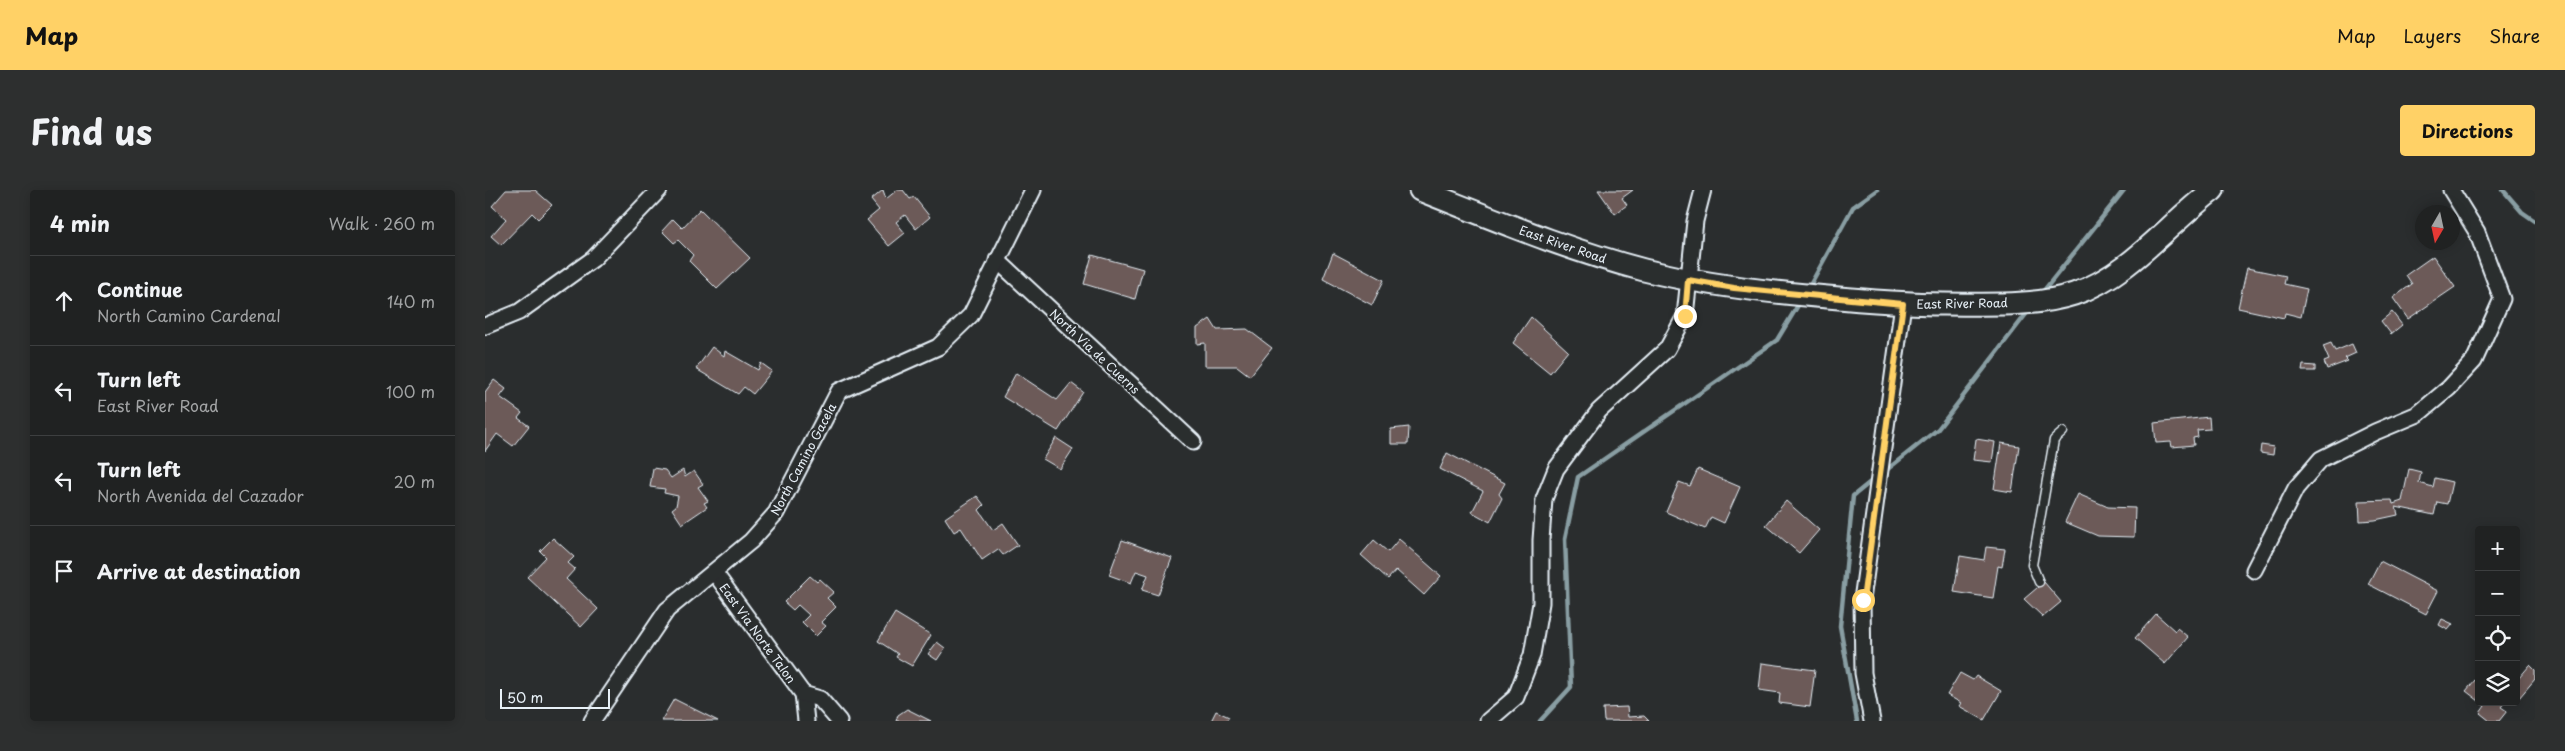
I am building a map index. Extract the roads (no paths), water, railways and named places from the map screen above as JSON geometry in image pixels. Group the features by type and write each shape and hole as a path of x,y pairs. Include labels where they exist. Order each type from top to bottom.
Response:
{"street":[{"path":"485,326 519,312 593,260 659,190"},
{"name":"North Camino Gacela","path":"592,721 667,610 751,541 776,513 839,390 938,347 971,315 1033,190"},
{"name":"East River Road","path":"1420,190 1574,249 1688,280 1734,288 1903,304 2011,302 2041,300 2075,294 2114,273 2137,257 2213,190"},
{"path":"1488,721 1516,697 1532,655 1541,603 1541,540 1544,500 1556,469 1599,411 1667,349 1685,316 1695,221 1703,190"},
{"path":"2254,570 2296,488 2321,459 2375,432 2419,414 2449,388 2474,361 2502,299 2477,232 2451,190"},
{"name":"North Via de Cuerns","path":"997,260 1193,442"},
{"path":"1872,721 1863,673 1863,600 1903,304"},
{"name":"East Via Norte Talon","path":"713,572 803,694 806,721"},
{"name":"East Via Norte Talon","path":"803,694 820,699 839,721"}],"lane":[{"path":"2039,582 2032,565 2054,440 2063,432"}],"waterway":[{"path":"1808,289 1853,207 1877,190"},
{"path":"2042,293 2124,190"},
{"path":"2503,190 2522,212 2535,221"},
{"path":"1540,721 1571,687 1565,539 1578,477 1777,340 1800,302"},
{"path":"1884,472 1938,429 2030,309"},
{"path":"1857,721 1840,626 1853,496 1874,479"}]}
